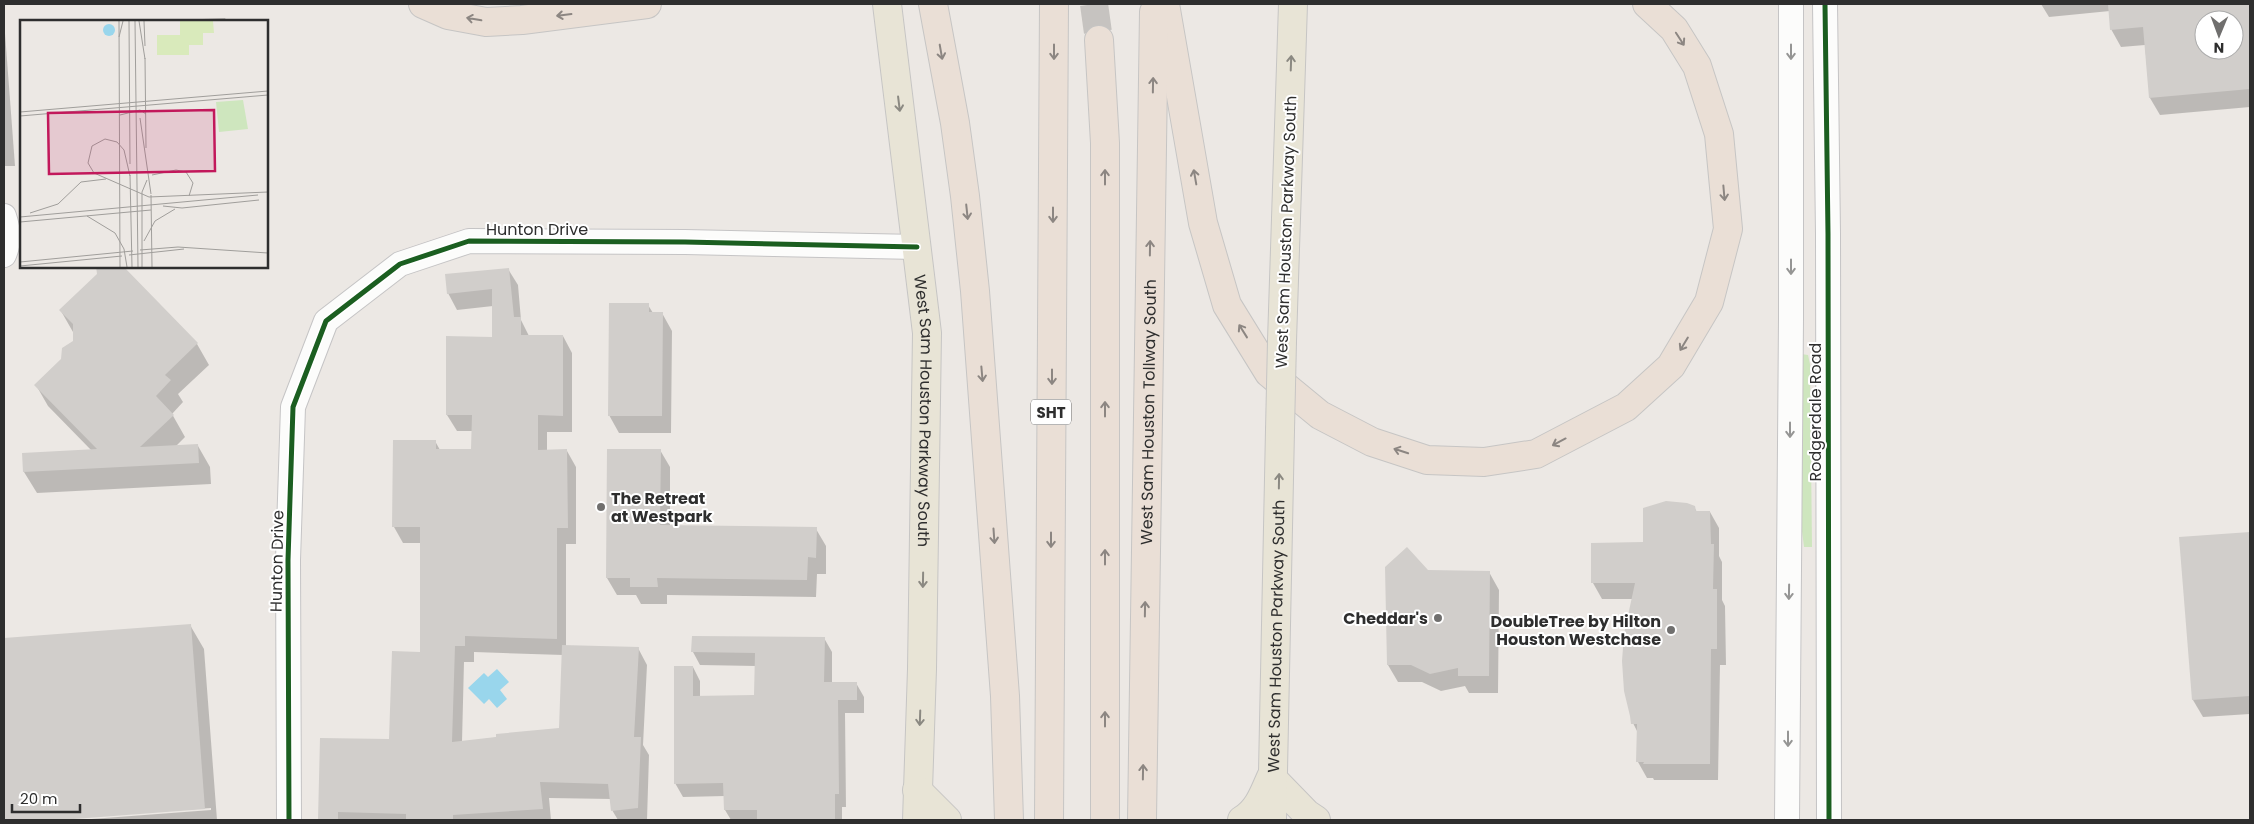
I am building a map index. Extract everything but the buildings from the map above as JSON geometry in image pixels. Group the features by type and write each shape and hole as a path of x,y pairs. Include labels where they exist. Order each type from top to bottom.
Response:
{"highway":[{"path":"423,4 448,15 486,22 522,20 647,4"},
{"path":"933,4 955,123 975,291 1005,686 1009,820"},
{"name":"SHT","path":"1049,820 1054,4"},
{"name":"West Sam Houston Tollway South","path":"1142,820 1154,4"},
{"path":"1165,4 1203,223 1228,305 1269,372 1320,415 1372,442 1426,460 1484,462 1536,454 1626,407 1671,366 1709,302 1728,230 1719,134 1697,66 1674,29 1647,4"},
{"path":"1099,40 1105,152 1106,820"}],"main road":[{"name":"West Sam Houston Parkway South","path":"887,4 927,332 922,669 917,820"},
{"name":"West Sam Houston Parkway South","path":"1272,820 1282,341 1293,4"},
{"path":"1242,820 1248,817 1259,804 1272,777 1307,814 1316,820"},
{"path":"917,790 947,820"}],"street":[{"name":"Rodgerdale Road","path":"1787,820 1791,4"},
{"name":"Rodgerdale Road","path":"1825,4 1828,234 1829,820"},
{"path":"4,216 9,230 8,245 4,255"},
{"path":"1791,232 1828,234"},
{"name":"Hunton Drive","path":"289,820 288,560 293,407 326,321 400,264 469,241 676,242 916,247"}],"green space":[{"path":"1801,354 1808,355 1810,364 1812,547 1804,547 1798,500"}],"water":[{"path":"497,669 509,682 500,690 507,699 497,708 489,699 484,704 468,688 484,673 488,677"}],"tunnel":[{"path":"1094,4 1099,40"}],"cycle path":[{"path":"1825,4 1828,234 1829,820"},
{"path":"289,820 288,560 293,407 326,321 400,264 469,241 685,242 917,247"}],"place":[{"name":"The Retreat at Westpark","path":"601,507"},
{"name":"Cheddar's","path":"1438,618"},
{"name":"DoubleTree by Hilton Houston Westchase","path":"1671,630"}]}
